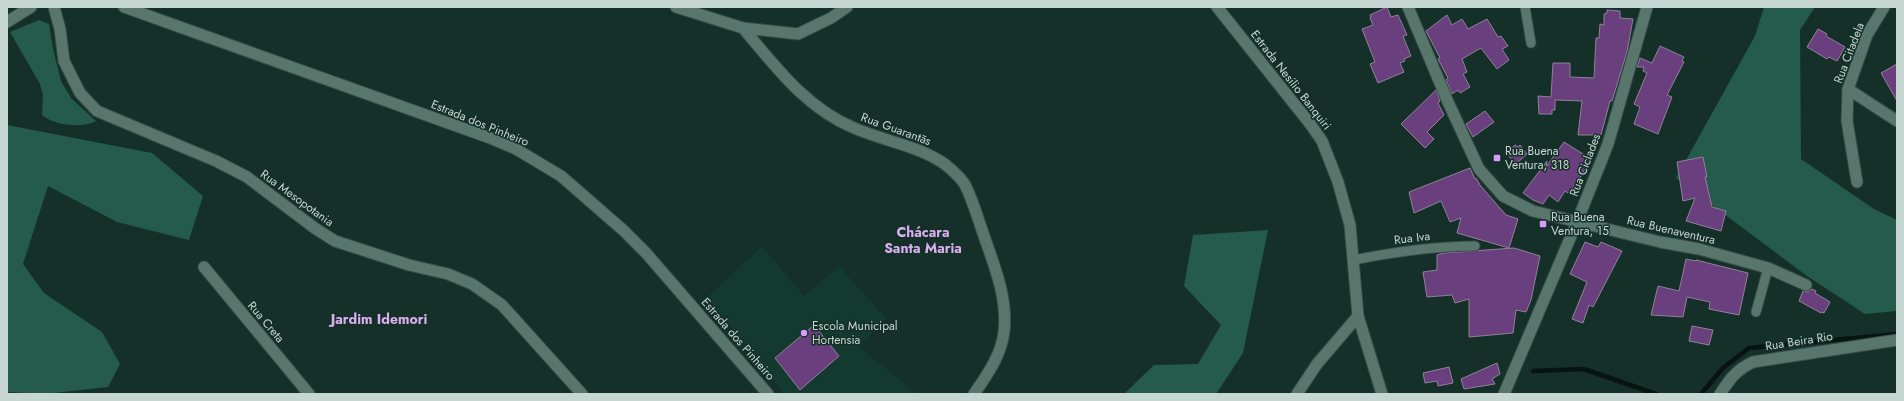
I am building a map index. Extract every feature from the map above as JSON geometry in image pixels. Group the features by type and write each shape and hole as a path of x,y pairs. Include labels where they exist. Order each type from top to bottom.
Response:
{"street":[{"path":"7,22 31,7"},
{"name":"Rua Mesopotania","path":"54,7 60,29 64,61 80,93 97,110 216,161 247,176 316,229 335,241 409,265 448,274 472,284 502,305 582,394"},
{"name":"Estrada dos Pinheiro","path":"124,7 490,138 537,161 561,176 623,230 646,254 768,394"},
{"path":"676,7 743,28 798,34 831,18 846,7"},
{"name":"Estrada Nesilio Banquiri","path":"1217,7 1311,125 1322,141 1338,182 1350,225 1358,316 1382,394"},
{"name":"Rua Buenaventura","path":"1408,7 1448,102 1479,169 1503,196 1533,211 1698,249 1768,268 1806,285"},
{"name":"Rua Ciclades","path":"1504,394 1577,222 1608,144 1647,7"},
{"name":"Rua Citadela","path":"1857,182 1847,121 1848,89 1867,35 1884,7"},
{"name":"Rua Guarantãs","path":"743,28 794,87 828,115 853,128 930,155 946,166 966,186 1003,295 1005,314 1004,333 1000,351 990,370 974,394"},
{"path":"1848,89 1897,121"},
{"name":"Rua Creta","path":"204,267 309,394"},
{"path":"1297,394 1317,364 1358,316"},
{"name":"Rua Beira Rio","path":"1720,394 1731,377 1741,367 1753,362 1897,340"}],"lane":[{"path":"1526,7 1531,43"},
{"name":"Rua Iva","path":"1354,260 1388,253 1447,246 1475,246"},
{"path":"1756,312 1768,268"}],"shaded area":[{"path":"1764,7 1815,7 1800,30 1801,159 1874,209 1897,220 1897,311 1865,314 1807,276 1676,178 1755,36"},
{"path":"39,20 49,24 53,49 61,81 71,98 96,121 83,125 68,125 53,121 42,115 43,95 40,84 10,32"},
{"path":"7,125 152,153 203,196 189,240 117,222 48,186 23,264 44,293 102,332 120,364 108,387 45,394 7,392"},
{"path":"1268,230 1243,353 1216,394 1124,394 1154,365 1198,364 1221,325 1184,286 1193,235"},
{"name":"Escola Municipal Hortensia","path":"762,246 804,296 839,266 886,318 859,347 917,394 785,394 707,297"}],"building":[{"path":"1387,7 1391,17 1398,15 1407,35 1403,36 1411,56 1404,59 1405,61 1400,63 1404,72 1378,83 1370,64 1375,62 1362,29 1373,25 1370,15"},
{"path":"1607,10 1620,11 1620,18 1633,19 1627,52 1612,101 1610,101 1601,135 1578,135 1582,101 1555,100 1555,110 1552,110 1552,114 1539,114 1538,96 1551,97 1553,63 1570,63 1570,77 1594,78 1596,38 1599,38 1600,24 1604,25 1604,14 1607,13"},
{"path":"1447,15 1452,25 1462,19 1468,29 1487,19 1498,37 1501,36 1508,46 1502,49 1509,60 1497,69 1481,48 1462,59 1467,72 1463,74 1470,87 1460,93 1458,90 1452,94 1446,80 1448,78 1438,59 1440,58 1426,31"},
{"path":"1818,29 1827,34 1826,36 1845,47 1837,61 1829,57 1827,59 1807,47"},
{"path":"1660,46 1684,57 1682,61 1684,62 1667,95 1672,97 1658,134 1634,124 1640,107 1634,104 1647,73 1643,71 1644,67 1637,67 1640,58 1652,63"},
{"path":"1897,64 1897,101 1881,73"},
{"path":"1436,90 1440,101 1438,103 1444,115 1427,132 1434,139 1425,148 1401,124"},
{"path":"1485,111 1494,122 1473,137 1466,124"},
{"path":"1564,142 1591,159 1577,183 1568,193 1565,191 1558,202 1549,195 1543,204 1533,200 1523,193 1547,161 1546,167"},
{"path":"1515,145 1518,147 1520,145 1527,154 1516,164 1506,153"},
{"path":"1703,157 1707,177 1705,177 1712,207 1726,211 1721,231 1686,221 1695,198 1683,201 1677,162"},
{"path":"1470,168 1475,179 1476,178 1480,185 1506,215 1518,219 1509,248 1457,233 1461,218 1450,222 1441,201 1414,213 1409,192"},
{"path":"1585,242 1598,247 1601,242 1622,251 1593,307 1589,305 1583,323 1572,319 1587,282 1570,274"},
{"path":"1514,248 1540,256 1531,300 1526,312 1516,310 1513,333 1469,337 1469,299 1455,303 1452,295 1427,297 1423,272 1437,270 1437,255 1444,253"},
{"path":"1686,259 1696,260 1748,273 1739,315 1709,309 1710,302 1687,297 1683,317 1651,315 1658,286 1679,291"},
{"path":"1812,289 1816,291 1815,293 1830,302 1824,313 1821,313 1799,301 1803,291 1807,292"},
{"path":"814,325 839,356 800,390 775,358"},
{"path":"1692,326 1713,330 1709,345 1689,341"},
{"path":"1497,363 1500,374 1492,379 1495,384 1464,389 1461,379"},
{"path":"1449,367 1453,383 1438,386 1437,381 1425,383 1423,373"}],"waterway":[{"path":"1701,394 1723,368 1749,348 1897,334"},
{"path":"1533,371 1584,369 1656,394"}],"place":[{"name":"Rua Buena Ventura, 318","path":"1497,158"},
{"name":"Rua Buena Ventura, 15","path":"1543,224"},
{"name":"Escola Municipal Hortensia","path":"804,333"}],"district":[{"name":"Chácara Santa Maria","path":"923,240"},
{"name":"Jardim Idemori","path":"379,319"}]}
